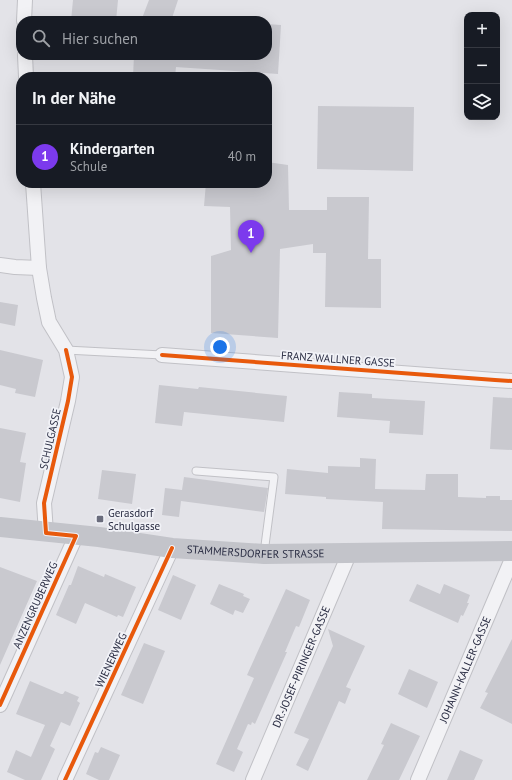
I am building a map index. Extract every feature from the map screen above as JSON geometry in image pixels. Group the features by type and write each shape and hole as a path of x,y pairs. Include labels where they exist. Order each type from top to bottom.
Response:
{"main road":[{"name":"STAMMERSDORFER STRASSE","path":"0,528 99,537 172,548 264,554 512,551"}],"street":[{"path":"24,16 25,0"},
{"path":"25,60 26,72"},
{"name":"SCHULGASSE","path":"33,188 39,268 44,298 49,322 66,350 72,377 68,401 44,503 46,533"},
{"path":"0,265 39,268"},
{"name":"FRANZ WALLNER GASSE","path":"162,355 512,381"},
{"name":"ANZENGRUBERWEG","path":"0,705 76,536"},
{"name":"WIENERWEG","path":"65,780 172,548"},
{"name":"DR.-JOSEF-PIRINGER-GASSE","path":"253,780 349,554"},
{"name":"JOHANN-KALLER-GASSE","path":"418,780 512,559"}],"lane":[{"name":"FRANZ WALLNER GASSE","path":"66,350 162,355"},
{"path":"196,470 274,477 264,554"}],"building":[{"path":"73,0 118,0 116,16 71,16"},
{"path":"149,0 178,0 173,16 143,16"},
{"path":"272,24 281,25 278,74 272,74 272,72 249,72 176,67 176,72 133,72 134,60 272,60"},
{"path":"318,106 414,107 413,171 317,169"},
{"path":"272,163 288,165 289,210 327,210 327,197 369,197 368,259 381,259 381,308 325,307 326,253 313,253 313,244 280,249 278,338 211,333 211,256 231,250 230,207 204,206 206,188 272,188"},
{"path":"0,302 18,305 15,326 0,323"},
{"path":"0,350 43,360 35,397 15,393 16,389 0,385"},
{"path":"159,385 198,389 199,387 287,396 284,422 184,412 182,426 155,423"},
{"path":"339,392 372,394 372,398 425,401 423,435 389,433 390,421 337,417"},
{"path":"493,397 512,398 512,450 490,449"},
{"path":"0,428 26,433 20,462 26,463 20,502 0,498"},
{"path":"360,458 376,459 375,489 425,490 426,474 458,474 458,497 486,498 486,496 500,496 500,500 512,500 512,531 382,529 383,502 326,499 326,497 285,494 287,469 328,473 328,466 360,467"},
{"path":"102,470 136,474 132,504 98,499"},
{"path":"184,477 268,488 264,512 181,501 179,517 162,515 165,488 182,490"},
{"path":"78,566 104,577 105,574 136,587 123,617 118,615 117,617 85,603 76,624 56,615 69,585 71,585"},
{"path":"0,567 37,581 0,665"},
{"path":"173,575 196,585 181,620 158,610"},
{"path":"219,584 244,594 243,596 250,599 243,613 235,610 233,615 210,604"},
{"path":"417,584 440,594 444,584 470,595 467,603 469,603 463,616 461,615 458,623 409,601"},
{"path":"286,589 310,600 299,627 296,626 285,652 287,652 255,724 252,722 251,725 248,724 237,749 243,752 234,772 216,764 254,678 247,675"},
{"path":"328,629 365,646 346,687 351,689 345,704 339,701 308,771 296,765 309,739 294,733 333,646"},
{"path":"512,639 512,724 480,708 488,693 485,692"},
{"path":"144,643 165,651 143,704 121,695"},
{"path":"409,669 438,682 427,708 398,694"},
{"path":"30,681 61,694 65,691 79,697 77,701 80,703 70,726 61,722 50,746 55,749 41,780 25,780 7,772 16,750 31,757 45,725 16,714"},
{"path":"391,723 420,736 399,780 367,780 384,745 381,744"},
{"path":"101,747 120,755 109,780 99,780 86,774 95,752 98,753"},
{"path":"460,750 483,760 474,780 447,780"}],"cycle path":[{"path":"0,705 76,536 46,533 44,503 68,401 72,377 66,350"},
{"path":"162,355 512,381"},
{"path":"65,780 172,548"}],"place":[{"name":"Kindergarten","path":"251,253"},
{"name":"Gerasdorf Schulgasse","path":"100,519"}]}
